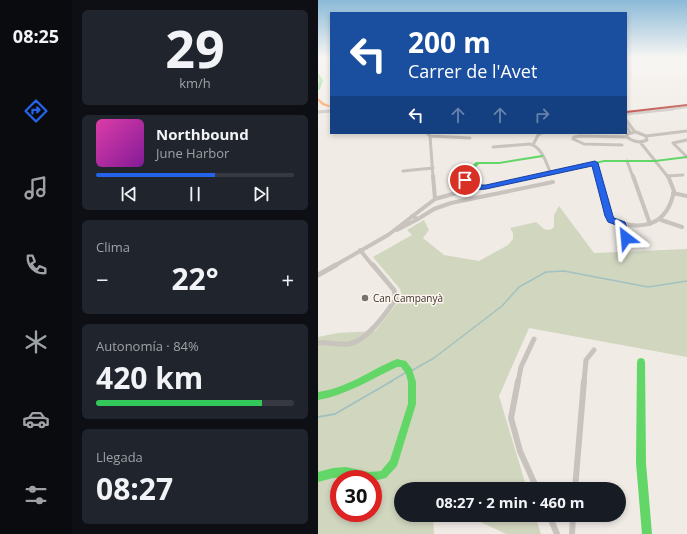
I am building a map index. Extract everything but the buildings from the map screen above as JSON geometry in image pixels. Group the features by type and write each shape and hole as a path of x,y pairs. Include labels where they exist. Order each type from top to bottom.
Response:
{"street":[{"path":"627,112 687,106"},
{"path":"627,121 635,132"},
{"path":"627,128 630,132"},
{"path":"630,132 635,132 646,136 687,131"},
{"path":"627,137 627,134 630,132"},
{"path":"533,144 540,134"},
{"path":"435,199 430,136 470,138"},
{"path":"622,145 584,144 578,143 572,139 574,136 627,137 633,141 640,142 647,140 646,136"},
{"path":"686,158 673,144 675,142 687,140"},
{"path":"640,142 667,176 672,185 673,193 661,220"},
{"path":"493,147 533,144 539,149 551,174"},
{"path":"542,156 499,163 478,163 470,170 465,180 469,186 479,188 551,174 595,163 609,161 655,161 686,158"},
{"path":"627,161 650,224"},
{"path":"595,163 611,220 622,224 650,224 661,220 682,227"},
{"path":"403,171 433,168"},
{"path":"667,176 683,175"},
{"path":"318,274 434,209 451,203 553,182"},
{"path":"388,234 435,199 456,193"},
{"path":"673,193 687,196"},
{"path":"412,216 418,219"},
{"path":"622,224 626,238"},
{"path":"318,343 332,342 345,344 360,339 396,299 394,290 360,250"},
{"path":"534,339 521,367 511,418 520,451 534,482"},
{"path":"576,482 586,360 594,350"},
{"path":"641,362 641,463 647,534"},
{"path":"318,396 331,395 352,388 397,363 403,364 412,382 412,404 394,463 383,475 369,477 346,472 333,473 318,477"},
{"path":"552,522 557,534"},
{"path":"572,534 573,522"}],"green space":[{"path":"559,206 594,253 687,249 687,357 529,328 499,396 525,482 394,482 394,522 433,522 434,534 318,534 318,337 338,333 375,331 402,297 400,289 373,257 412,235 407,230 424,220 429,230 423,238 444,255 479,261 508,245 513,239 513,233 510,228 536,222 544,229 550,230 554,227 554,215"},
{"path":"481,522 537,522 541,534 506,534"}],"waterway":[{"path":"411,371 434,358 502,306 519,287 546,272 564,271 648,287 687,281"},
{"path":"390,382 405,373"},
{"path":"318,417 335,414 392,381"}],"traffic: fast":[{"path":"318,89 320,83"},
{"path":"542,156 499,163 478,163 470,170 465,180 469,185 477,188 604,161 655,161 687,157"},
{"path":"641,362 641,463 647,534"},
{"path":"318,396 339,391 359,383 397,363 403,364 409,372 412,382 412,404 394,463 383,475 369,477 346,472 333,473 318,477"}],"traffic: slow":[{"path":"318,99 323,104 329,106"}],"traffic: jam":[{"path":"627,112 687,105"}],"place":[{"name":"Can Campanyà","path":"365,298"}],"route":[{"path":"465,180 469,186 479,188 551,174 595,163 609,216 611,220 622,224 626,238"}]}
